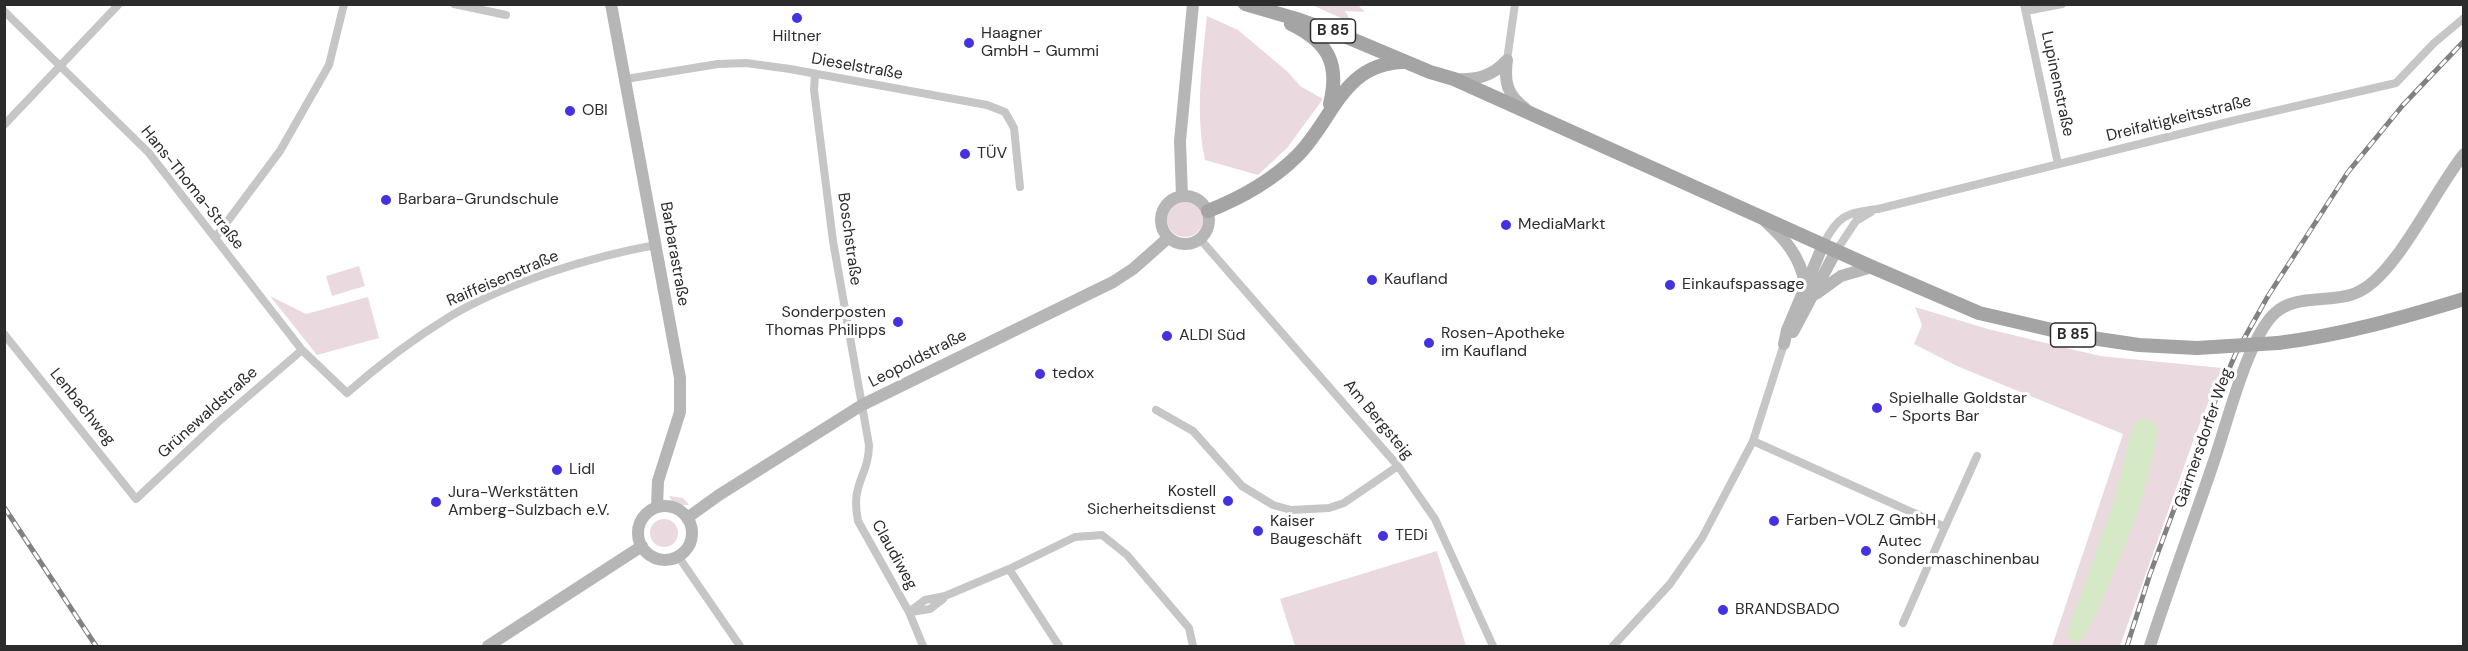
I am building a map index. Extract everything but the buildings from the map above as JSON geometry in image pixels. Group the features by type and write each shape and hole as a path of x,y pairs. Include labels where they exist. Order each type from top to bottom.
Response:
{"main road":[{"name":"B 85","path":"1275,4 1346,29 1431,66 1452,78"},
{"name":"B 85","path":"1251,6 1342,35 1452,78 1872,267 1979,313 2024,325 2139,345 2197,348 2278,343 2316,338 2376,326 2463,299"},
{"path":"1251,6 1301,29 1320,43 1332,61 1335,78 1328,115"},
{"path":"1208,211 1246,194 1279,172 1308,143 1340,95 1359,76 1387,64 1407,62"}],"street":[{"path":"4,125 119,4"},
{"path":"215,238 280,151 329,65 344,4"},
{"path":"454,4 506,15"},
{"name":"Barbarastraße","path":"611,4 656,245 681,395 676,429 658,481 657,507"},
{"path":"1182,196 1180,141 1193,4"},
{"path":"1515,4 1505,73 1508,92 1536,116"},
{"name":"Lupinenstraße","path":"2058,164 2025,8 2062,4"},
{"name":"Hans-Thoma-Straße","path":"4,11 149,153 302,350 347,393"},
{"name":"Dreifaltigkeitsstraße","path":"1829,248 1834,224 1843,216 1851,213 1878,209 2396,83 2434,43 2463,18"},
{"path":"1452,78 1481,78 1499,69 1507,60"},
{"name":"Dieselstraße","path":"626,79 718,64 746,63 987,105 1005,112 1014,128 1020,187"},
{"name":"Boschstraße","path":"815,75 814,90 833,241 855,370 862,394 862,405"},
{"name":"Gärmersdorfer Weg","path":"2150,646 2244,370 2272,315 2282,307 2294,303 2344,297 2360,292 2375,281 2397,254 2463,154"},
{"path":"1182,196 1194,197 1201,201 1208,211 1207,231 1200,239 1188,244 1180,244 1168,238 1162,229 1161,213 1170,200 1182,196"},
{"name":"Dreifaltigkeitsstraße","path":"1829,248 1856,221 1878,209"},
{"path":"1762,218 1791,248 1803,270 1805,284"},
{"name":"Leopoldstraße","path":"687,518 719,495 862,405 1113,282 1133,269 1168,238"},
{"name":"Am Bergsteig","path":"1200,239 1398,466 1435,519 1493,646"},
{"name":"Raiffeisenstraße","path":"347,393 389,357 451,316 561,270 656,245"},
{"path":"1613,646 1670,584 1702,538 1753,441 1787,330 1805,284 1829,248"},
{"path":"1784,344 1811,299 1829,248"},
{"path":"1811,299 1841,276 1872,267"},
{"name":"Lenbachweg","path":"4,334 136,499"},
{"name":"Grünewaldstraße","path":"136,499 217,423 302,350"},
{"name":"Claudiweg","path":"862,405 869,456 856,493 858,521 909,612 923,646"},
{"path":"1156,410 1193,431 1242,486 1273,505 1291,510 1329,508 1344,503 1398,466"},
{"path":"1753,441 1945,527"},
{"path":"1903,622 1977,456"},
{"path":"657,507 674,508 687,518 692,535 690,543 678,556 662,560 647,553 639,539 640,523 644,516 657,507"},
{"path":"909,612 930,609 945,596 1009,569 1075,537 1102,535 1127,555 1189,628 1193,646"},
{"path":"488,646 642,546"},
{"path":"678,556 740,646"},
{"path":"1009,569 1059,646"}],"shaded area":[{"path":"1312,5 1358,5 1365,12 1345,11 1352,23"},
{"path":"1207,16 1238,30 1288,72 1300,86 1323,99 1287,148 1258,175 1205,160 1200,106"},
{"path":"1185,201 1198,206 1203,219 1198,232 1185,237 1172,232 1167,219 1172,206"},
{"path":"359,266 365,286 332,296 326,276"},
{"path":"270,296 306,314 368,297 379,338 317,355"},
{"path":"1915,307 1988,329 2100,356 2222,368 2195,436 2120,646 2052,646 2123,434 1957,366 1914,344 1922,325"},
{"path":"2142,419 2151,420 2157,427 2148,478 2118,562 2084,637 2078,643 2071,641 2067,634 2115,498 2131,431 2135,423"},
{"path":"669,496 683,498 689,505 675,505"},
{"path":"664,519 674,523 678,533 674,543 664,547 654,543 650,533 654,523"},
{"path":"1437,551 1466,646 1295,646 1280,599"}],"railway":[{"path":"2127,646 2150,574 2209,415 2236,353 2268,296 2348,172 2403,105 2464,41"},
{"path":"4,507 96,646"}],"place":[{"name":"Hiltner","path":"797,18"},
{"name":"Haagner GmbH - Gummi","path":"969,43"},
{"name":"OBI","path":"570,111"},
{"name":"TÜV","path":"965,154"},
{"name":"Barbara-Grundschule","path":"386,200"},
{"name":"MediaMarkt","path":"1506,225"},
{"name":"Kaufland","path":"1372,280"},
{"name":"Einkaufspassage","path":"1670,285"},
{"name":"Sonderposten Thomas Philipps","path":"898,322"},
{"name":"ALDI Süd","path":"1167,336"},
{"name":"Rosen-Apotheke im Kaufland","path":"1429,343"},
{"name":"tedox","path":"1040,374"},
{"name":"Spielhalle Goldstar - Sports Bar","path":"1877,408"},
{"name":"Lidl","path":"557,470"},
{"name":"Kostell Sicherheitsdienst","path":"1228,501"},
{"name":"Jura-Werkstätten Amberg-Sulzbach e.V.","path":"436,502"},
{"name":"Farben-VOLZ GmbH","path":"1774,521"},
{"name":"Kaiser Baugeschäft","path":"1258,531"},
{"name":"TEDi","path":"1383,536"},
{"name":"Autec Sondermaschinenbau","path":"1866,551"},
{"name":"BRANDSBADO","path":"1723,610"}]}
